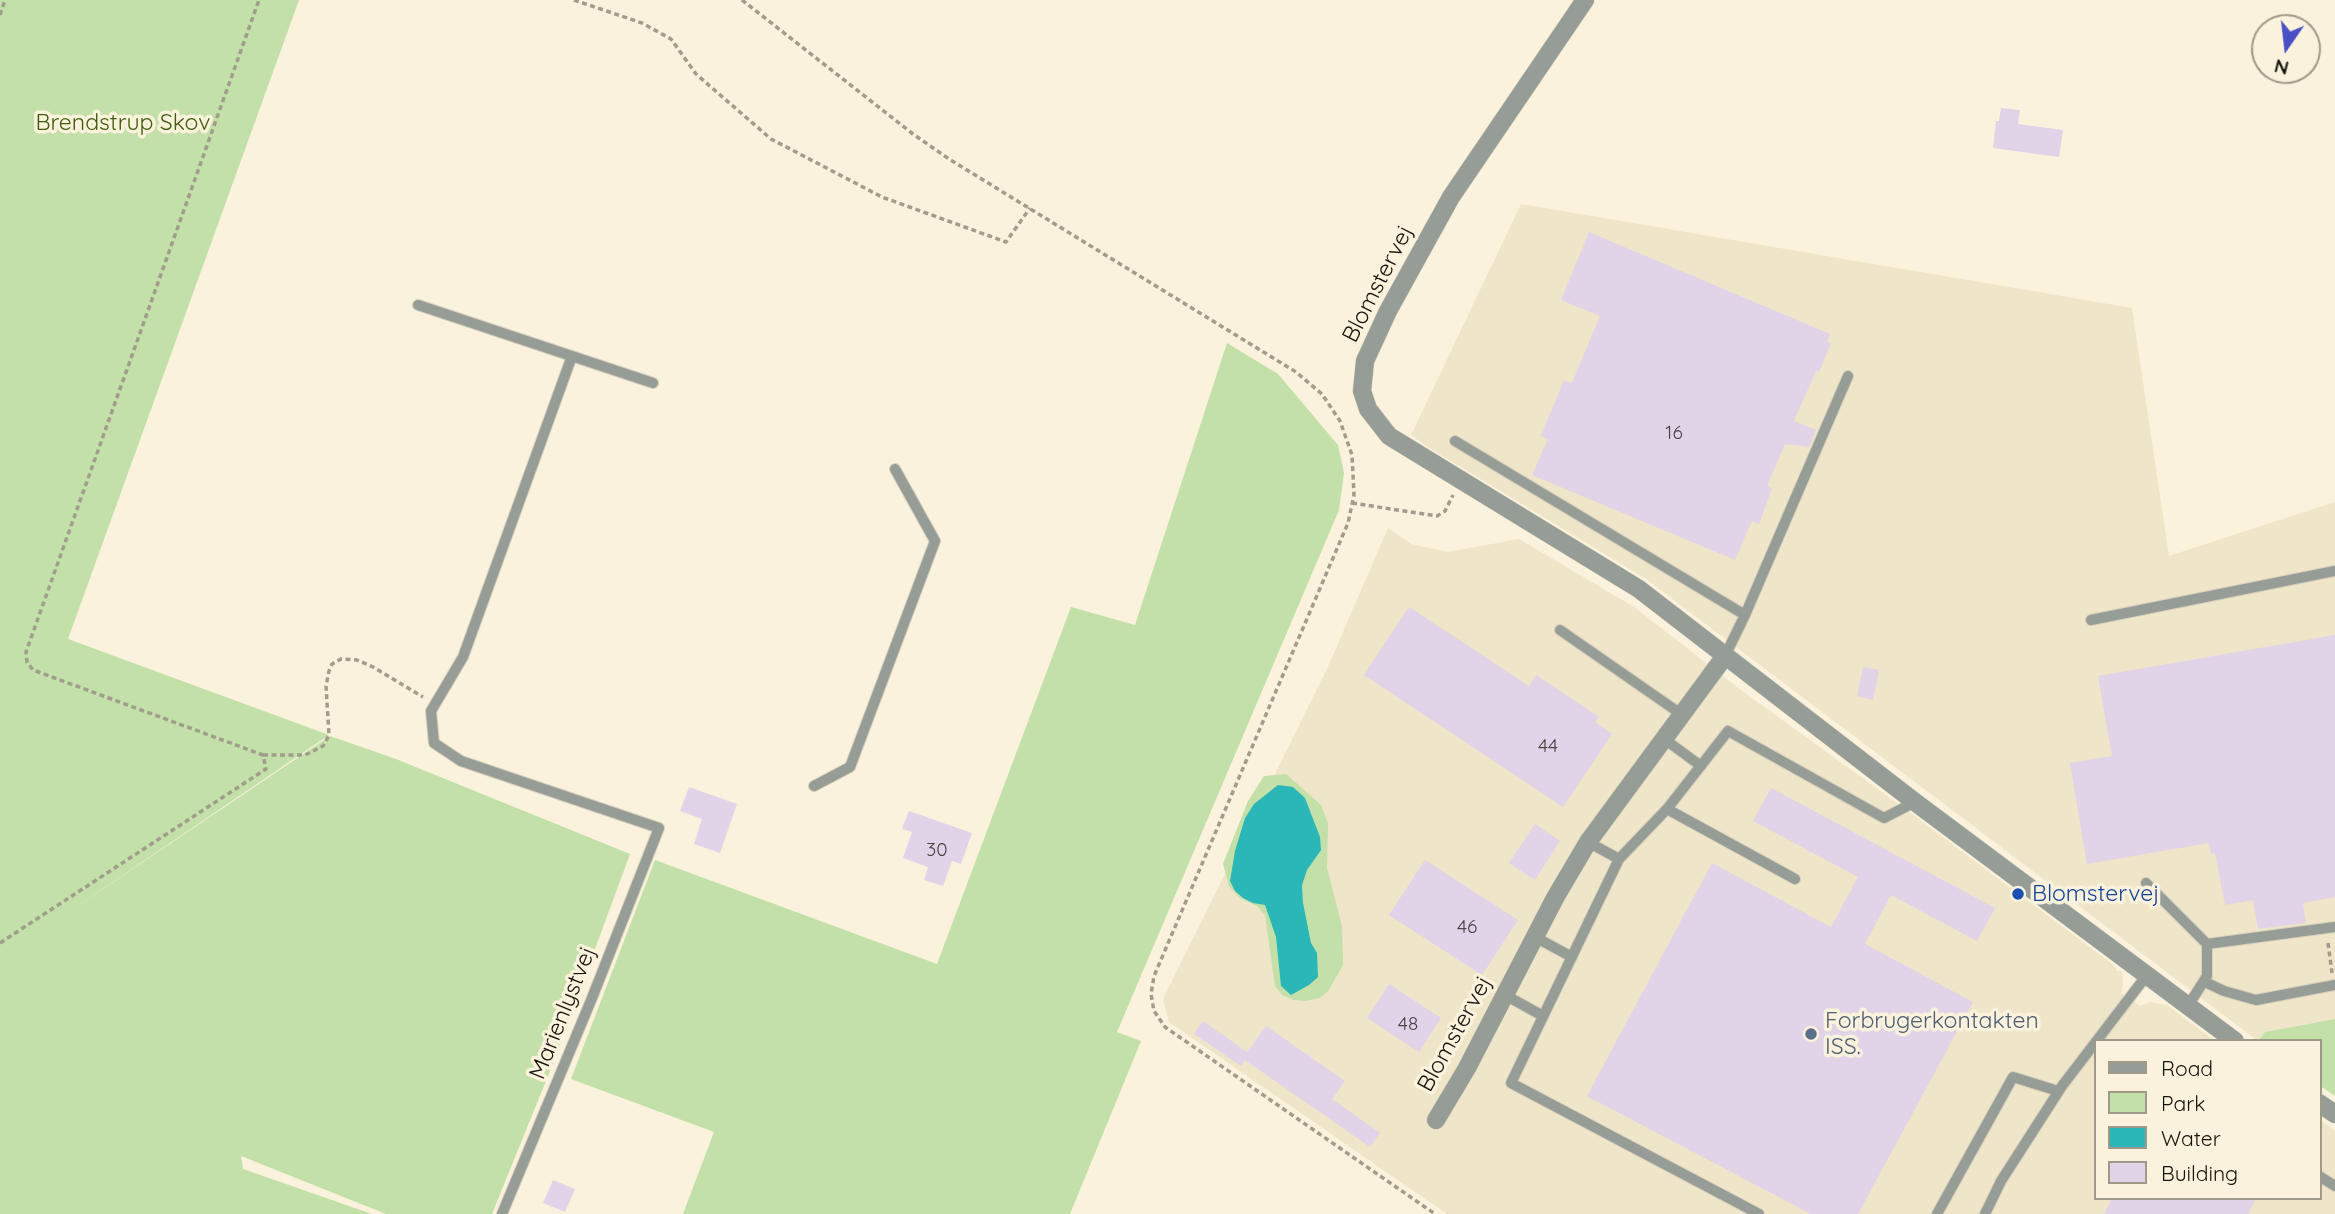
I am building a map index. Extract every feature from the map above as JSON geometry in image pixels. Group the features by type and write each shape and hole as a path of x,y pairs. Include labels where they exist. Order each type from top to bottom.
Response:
{"street":[{"name":"Blomstervej","path":"1585,0 1451,197 1388,311 1365,361 1362,391 1367,409 1389,436 1639,589 1915,802 2232,1039"},
{"name":"Blomstervej","path":"1436,1120 1467,1068 1555,898 1588,842 1725,656"}],"lane":[{"path":"418,305 653,383"},
{"path":"431,711 463,657 572,356"},
{"path":"1725,656 1848,376"},
{"path":"1455,441 1745,615"},
{"path":"814,786 850,767 935,541 895,469"},
{"path":"2091,621 2335,571"},
{"path":"1560,630 1681,714"},
{"name":"Marienlystvej","path":"431,711 434,743 461,761 659,828 502,1214"},
{"path":"1759,1214 1511,1083 1619,859 1667,809 1728,731 1884,818 1915,802"},
{"path":"1663,738 1700,766"},
{"path":"1667,809 1795,879"},
{"path":"1588,842 1619,859"},
{"path":"2146,883 2207,944 2208,967 2205,982 2188,1006"},
{"path":"2207,944 2330,928"},
{"path":"1535,937 1572,957"},
{"path":"2102,1039 2147,975"},
{"path":"2205,982 2224,991 2256,1000 2335,986"},
{"path":"1505,995 1543,1016"},
{"path":"1985,1214 2001,1181 2059,1091 2091,1055"},
{"path":"1937,1214 2013,1077 2059,1091"}],"path":[{"path":"0,15 5,0"},
{"path":"259,0 26,652 27,662 33,670 263,755 305,755 323,746 329,735 326,686 329,671 332,664 341,659 357,660 400,682 424,698 431,711"},
{"path":"574,0 642,23 671,38 696,74 771,139 882,197 1006,242 1030,208"},
{"path":"742,0 913,134 1296,372 1322,394 1340,421 1352,454 1354,495 1348,523 1154,976 1151,994 1154,1012 1165,1027 1435,1214"},
{"path":"1352,503 1437,516 1445,511 1461,481"},
{"path":"0,943 266,769 263,755"},
{"path":"2330,928 2335,986"}],"shaded area":[{"path":"1521,204 2132,308 2169,556 2335,502 2335,1019 2265,1032 2260,1039 2255,1039 1646,579 1411,435"},
{"path":"1388,528 1411,544 1448,552 1519,539 1634,607 1741,690 2115,966 2117,971 2122,971 2121,993 2140,1006 2150,1002 2167,1005 2212,1039 2094,1039 2094,1200 2321,1200 2321,1120 2335,1131 2335,1214 1447,1214 1169,1022 1163,999 1327,669"}],"green space":[{"name":"Brendstrup Skov","path":"0,0 299,0 68,639 329,735 54,922 330,736 396,759 630,854 550,1071 492,1214 386,1214 241,1156 243,1169 372,1214 0,1214"},
{"path":"1227,343 1278,374 1338,445 1344,473 1339,510 1117,1032 1141,1041 1070,1214 683,1214 714,1132 571,1079 655,860 937,964 1071,607 1135,625"},
{"path":"1286,774 1321,805 1328,823 1327,868 1342,926 1343,965 1328,991 1320,998 1305,1001 1282,995 1275,986 1265,915 1257,906 1240,898 1229,886 1223,864 1248,801 1264,776"},
{"path":"2335,1019 2335,1096 2321,1086 2321,1039 2260,1039 2265,1032"}],"water":[{"path":"1278,785 1293,787 1305,798 1320,837 1321,850 1307,870 1302,885 1311,943 1317,953 1318,977 1291,995 1281,986 1276,937 1265,905 1243,898 1235,891 1230,881 1245,818 1254,804"}],"building":[{"path":"2001,108 2020,110 2018,124 2063,130 2059,157 1993,148 1996,121 1999,121"},
{"path":"1589,232 1830,334 1827,342 1831,343 1819,372 1816,371 1794,421 1816,430 1809,447 1785,444 1767,486 1772,488 1759,524 1752,521 1735,560 1532,475 1548,439 1541,436 1564,380 1572,383 1600,316 1561,300"},
{"path":"1409,607 1529,686 1536,675 1599,717 1595,722 1612,734 1563,807 1364,675"},
{"path":"2335,635 2335,897 2303,903 2306,923 2258,929 2253,900 2225,905 2215,853 2211,854 2209,843 2087,864 2070,763 2112,756 2098,676"},
{"path":"1863,667 1879,670 1873,700 1857,696"},
{"path":"689,787 737,804 720,853 694,844 702,819 680,811"},
{"path":"1771,788 1995,908 1977,941 1891,895 1865,944 1973,1002 1858,1214 1811,1214 1587,1096 1712,863 1831,927 1858,877 1753,821"},
{"path":"909,811 972,833 961,864 952,861 943,886 924,880 928,867 903,858 912,832 902,829"},
{"path":"1535,824 1560,841 1535,880 1509,863"},
{"path":"1425,860 1518,920 1482,975 1389,915"},
{"path":"1389,984 1441,1018 1419,1052 1367,1018"},
{"path":"1203,1021 1247,1052 1266,1026 1345,1081 1332,1099 1380,1133 1370,1147 1245,1060 1241,1066 1194,1034"},
{"path":"553,1180 575,1189 565,1212 543,1203"},
{"path":"2111,1200 2255,1200 2248,1214 2104,1214"}],"place":[{"name":"Blomstervej","path":"2018,894"},
{"name":"Forbrugerkontakten ISS.","path":"1811,1034"}]}
